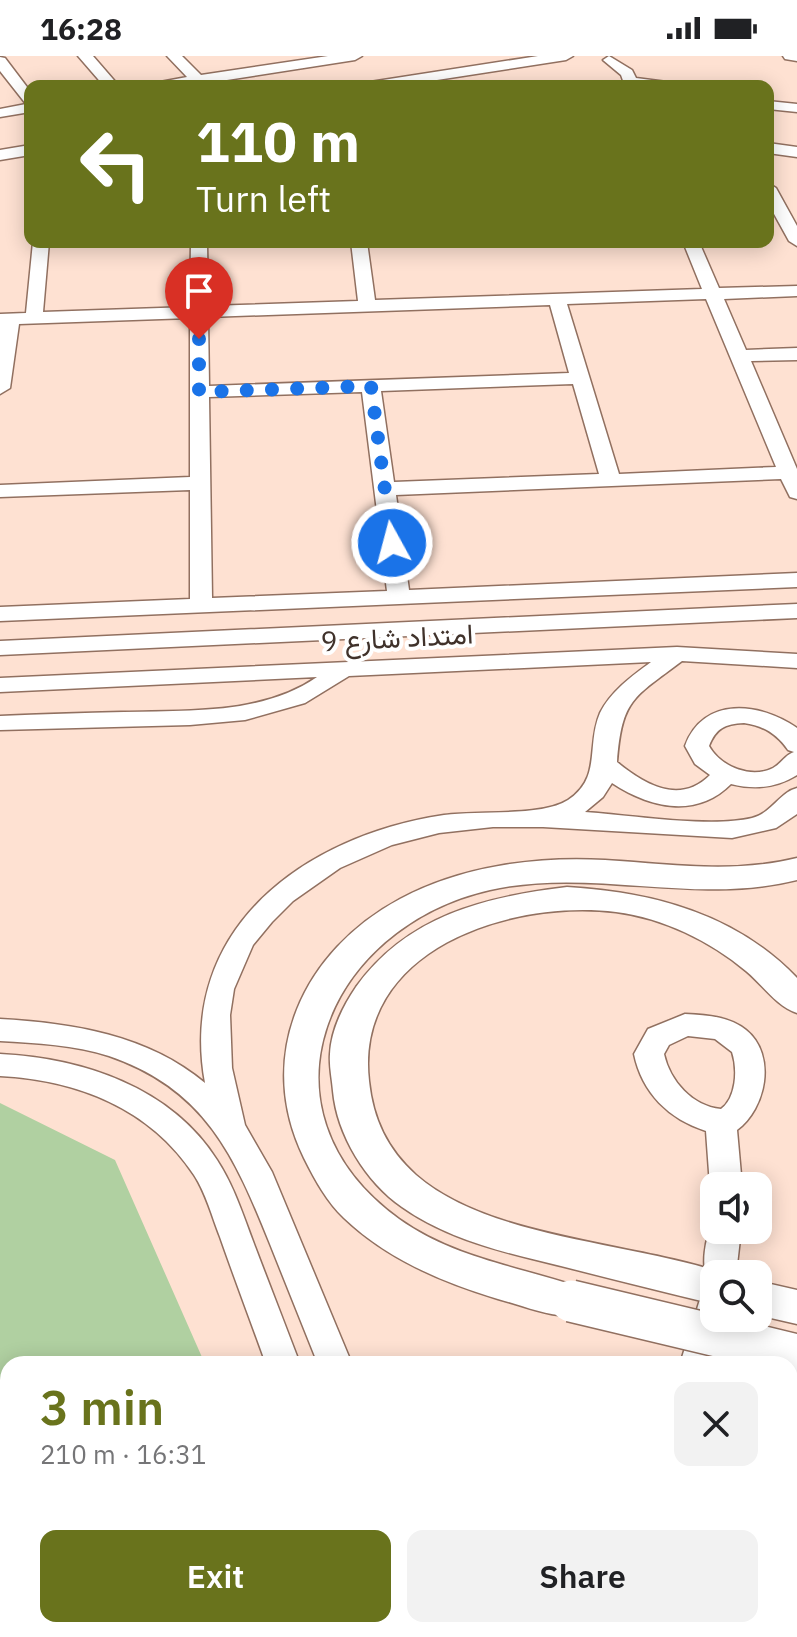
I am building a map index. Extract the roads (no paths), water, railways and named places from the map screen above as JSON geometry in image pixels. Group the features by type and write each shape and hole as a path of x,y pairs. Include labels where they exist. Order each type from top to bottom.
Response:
{"main road":[{"path":"797,869 755,878 716,881 575,870 486,880 432,898 385,925 346,959 318,1001 303,1048 302,1098 316,1147 346,1193 390,1234 447,1266 479,1278 797,1355"},
{"path":"700,1284 489,1231 437,1210 414,1195 380,1160 356,1115 347,1069 354,1025 362,1005 389,968 427,936 488,910 556,898 613,900 667,913 718,934 762,964 797,1000"},
{"path":"772,1301 797,1307"}],"street":[{"path":"85,56 107,80"},
{"path":"174,56 198,80 355,56"},
{"path":"404,80 531,58 566,56"},
{"path":"790,56 797,57"},
{"path":"608,58 623,68 630,80"},
{"path":"0,61 24,93"},
{"path":"774,99 797,101"},
{"path":"774,106 797,108"},
{"path":"0,113 24,109"},
{"path":"0,146 24,142"},
{"path":"774,149 797,152"},
{"path":"0,155 24,151"},
{"path":"774,198 796,236"},
{"path":"34,318 40,248"},
{"path":"199,248 201,605"},
{"path":"360,248 367,306"},
{"path":"385,489 611,480 793,483 694,248"},
{"path":"0,388 6,319 797,291"},
{"path":"557,300 611,480"},
{"path":"739,356 797,354"},
{"path":"199,392 581,378"},
{"path":"371,386 399,597"},
{"path":"0,491 199,483"},
{"path":"0,614 797,580"},
{"path":"184,639 183,613 201,605 218,613 219,637"},
{"name":"امتداد شارع 9","path":"0,648 797,611"},
{"path":"547,819 584,801 599,784 605,765 606,730 616,707 634,688 677,654"},
{"name":"امتداد شارع 9","path":"0,685 677,654 797,661"},
{"path":"0,723 249,713 304,696 344,669"},
{"path":"743,716 768,721 789,733 796,759 787,771 766,779 726,774 706,762 697,746 702,730 719,720 743,716"},
{"path":"605,765 636,790 670,798 704,793 726,774"},
{"path":"230,1125 214,1064 213,1020 217,999 232,959 256,923 271,906 326,864 393,835 468,820 547,819 741,829 776,818 797,796"},
{"path":"0,1030 73,1035 117,1046 144,1057 192,1086 230,1125 246,1148 269,1197 332,1356"},
{"path":"0,1065 39,1068 96,1083 147,1108 187,1143 217,1188 280,1356"},
{"path":"721,1124 725,1172"},
{"path":"699,1356 706,1332"}]}
